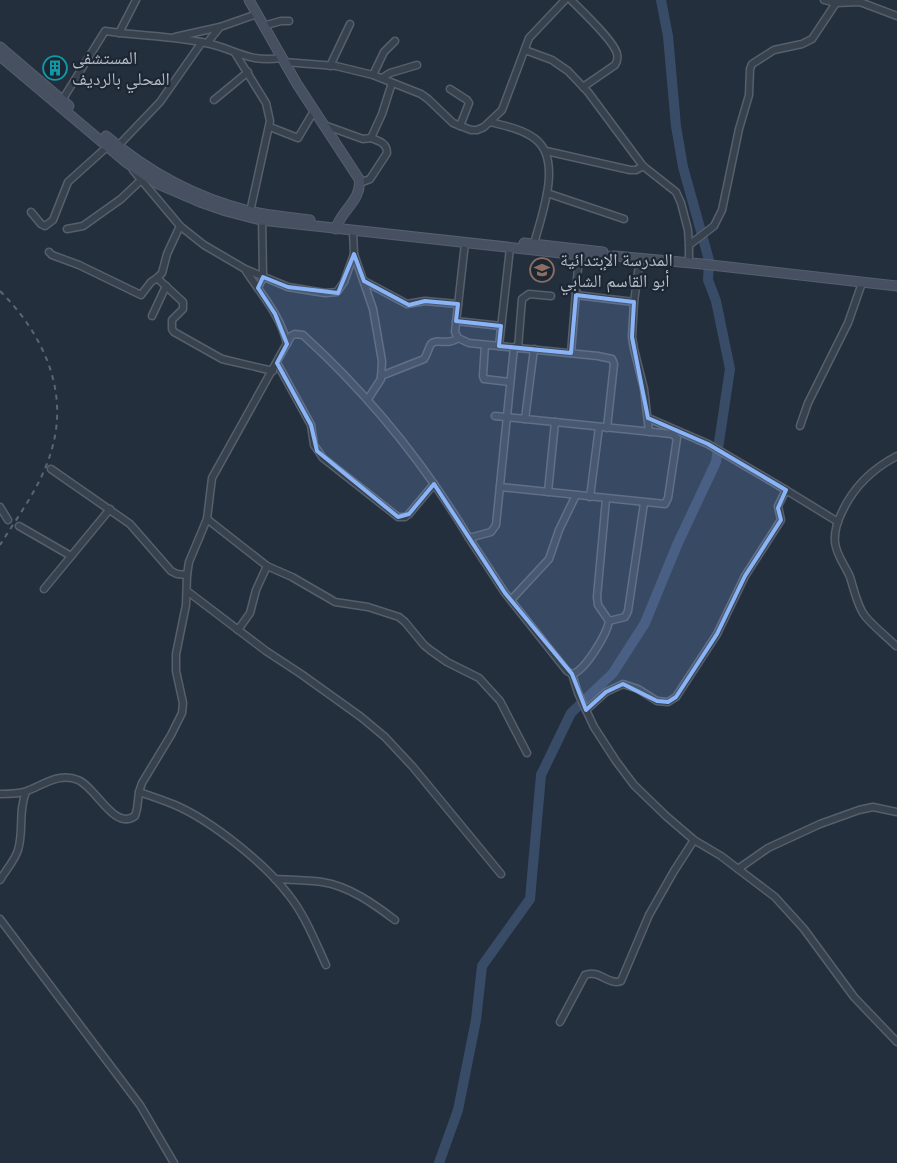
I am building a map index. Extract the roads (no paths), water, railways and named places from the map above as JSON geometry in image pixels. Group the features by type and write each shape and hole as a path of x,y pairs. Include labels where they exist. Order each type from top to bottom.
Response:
{"main road":[{"path":"249,0 282,60 356,173 360,183 348,210 336,226"},
{"path":"0,48 128,163 158,184 180,195 226,211 465,243 600,258 615,256"},
{"path":"0,56 118,146 163,177 227,205 262,217"},
{"path":"348,210 351,229"},
{"path":"351,229 534,244 601,252 615,256 897,286"}],"street":[{"path":"119,33 136,0"},
{"path":"60,102 105,31 204,43 258,59 350,68 382,78 428,99 453,123 471,130 477,130 484,128 502,110 529,38 565,0"},
{"path":"571,0 618,54 615,65 583,87"},
{"path":"824,0 836,3 860,2 897,16"},
{"path":"689,245 714,226 722,210 739,129 749,94 752,64 774,50 802,44 812,39 836,3"},
{"path":"171,38 220,27 257,14"},
{"path":"263,26 281,21 289,21"},
{"path":"330,66 350,24"},
{"path":"118,146 160,102 204,43 220,27"},
{"path":"373,75 384,52 394,41"},
{"path":"525,50 552,60 568,71 583,87 643,166 676,192 681,203 689,245 688,263"},
{"path":"235,53 248,72 268,109 270,128 250,212"},
{"path":"382,78 390,72 417,66"},
{"path":"214,100 248,72"},
{"path":"371,138 382,114 392,83"},
{"path":"450,89 469,103 460,126"},
{"path":"270,128 293,138 299,138 314,111"},
{"path":"490,122 533,137 546,151 550,176 534,244"},
{"path":"324,125 363,139 371,138 383,143 387,148 387,153 370,179 360,183"},
{"path":"32,212 41,224 45,226 49,224 53,220 68,182 108,146"},
{"path":"546,151 630,170 636,170 643,166"},
{"path":"128,163 180,226 196,240 263,278 288,287 334,293 340,290 354,254"},
{"path":"67,228 83,226 121,199 141,180"},
{"path":"547,193 624,219"},
{"path":"258,288 263,278 262,217"},
{"path":"50,252 52,255 79,265 139,295 143,294 151,282 162,273 167,254 180,226"},
{"path":"351,229 354,254 373,309 378,330 382,361 378,386 368,399"},
{"path":"465,243 455,332 458,338 463,342 485,345 610,358 613,362 590,497"},
{"path":"499,346 510,248"},
{"path":"571,354 579,256"},
{"path":"640,258 634,302 632,337 644,389 649,432"},
{"path":"245,269 275,314 284,333 286,344"},
{"path":"157,278 184,305 181,312 172,320 174,332 222,359 273,371"},
{"path":"364,281 407,304 425,301 458,304"},
{"path":"800,426 808,403 848,323 862,283"},
{"path":"152,316 166,286"},
{"path":"470,538 486,534 494,528 497,519 506,417 522,300 529,294 551,296"},
{"path":"576,295 634,302"},
{"path":"456,321 501,326"},
{"path":"0,794 26,792 61,778 77,779 95,793 116,817 131,819 135,816 142,783 182,713 183,703 176,672 176,654 186,605 187,575 192,550 207,518 212,478 291,336 295,334 302,335 368,399 434,484 511,600 567,671 572,674 594,727 634,784 666,816 694,840 721,856 775,897 804,929 854,997 897,1042"},
{"path":"381,376 424,359 431,344 434,342 450,342 458,338"},
{"path":"485,345 484,379 510,382"},
{"path":"525,419 534,349"},
{"path":"277,363 311,425 317,451 323,458 398,517 405,517 434,484"},
{"path":"495,416 674,434 676,440 667,502 663,504 500,487"},
{"path":"648,418 708,444 838,522"},
{"path":"548,492 555,422"},
{"path":"896,646 865,616 849,574 836,548 835,534 838,522 849,498 857,486 879,466 897,456"},
{"path":"51,469 110,509 136,530 171,570 177,574 187,575"},
{"path":"586,710 606,692 624,684 638,689 657,701 668,702 676,698 717,634 745,576 781,520 778,506 786,490"},
{"path":"511,600 549,559 558,530 576,495"},
{"path":"606,499 597,597 598,605 609,621"},
{"path":"609,621 625,617 628,611 644,502"},
{"path":"0,507 8,520"},
{"path":"44,589 110,509"},
{"path":"207,518 267,566 335,602 368,607 399,617 424,645 447,662 479,678 491,689 505,710 526,753"},
{"path":"19,526 71,556"},
{"path":"238,630 250,613 256,590 267,566"},
{"path":"187,591 238,630 361,717 385,738 418,773 502,874"},
{"path":"572,674 582,669 603,637 609,621"},
{"path":"0,880 18,852 20,812 22,800 26,792"},
{"path":"139,792 176,805 204,821 244,850 288,894 308,926 326,965"},
{"path":"738,869 768,848 820,824 859,810 873,807 897,812"},
{"path":"560,1022 585,975 594,974 615,982 621,981 649,915 694,840"},
{"path":"274,879 323,882 340,887 372,904 395,920"},
{"path":"0,919 140,1105 174,1163"}],"waterway":[{"path":"439,1163 458,1110 476,1020 482,966 530,899 541,775 571,713 613,673 645,623 677,545 716,462 730,369 716,301 708,280 709,260 683,167 676,126 668,36 661,0"}],"railway":[{"path":"0,291 29,326 40,345 49,365 55,386 57,407 56,429 47,465 0,545"}],"place":[{"name":"المستشفى المحلي بالرديف","path":"55,68"},
{"name":"المدرسة الإبتدائية أبو القاسم الشابي","path":"542,270"}]}
